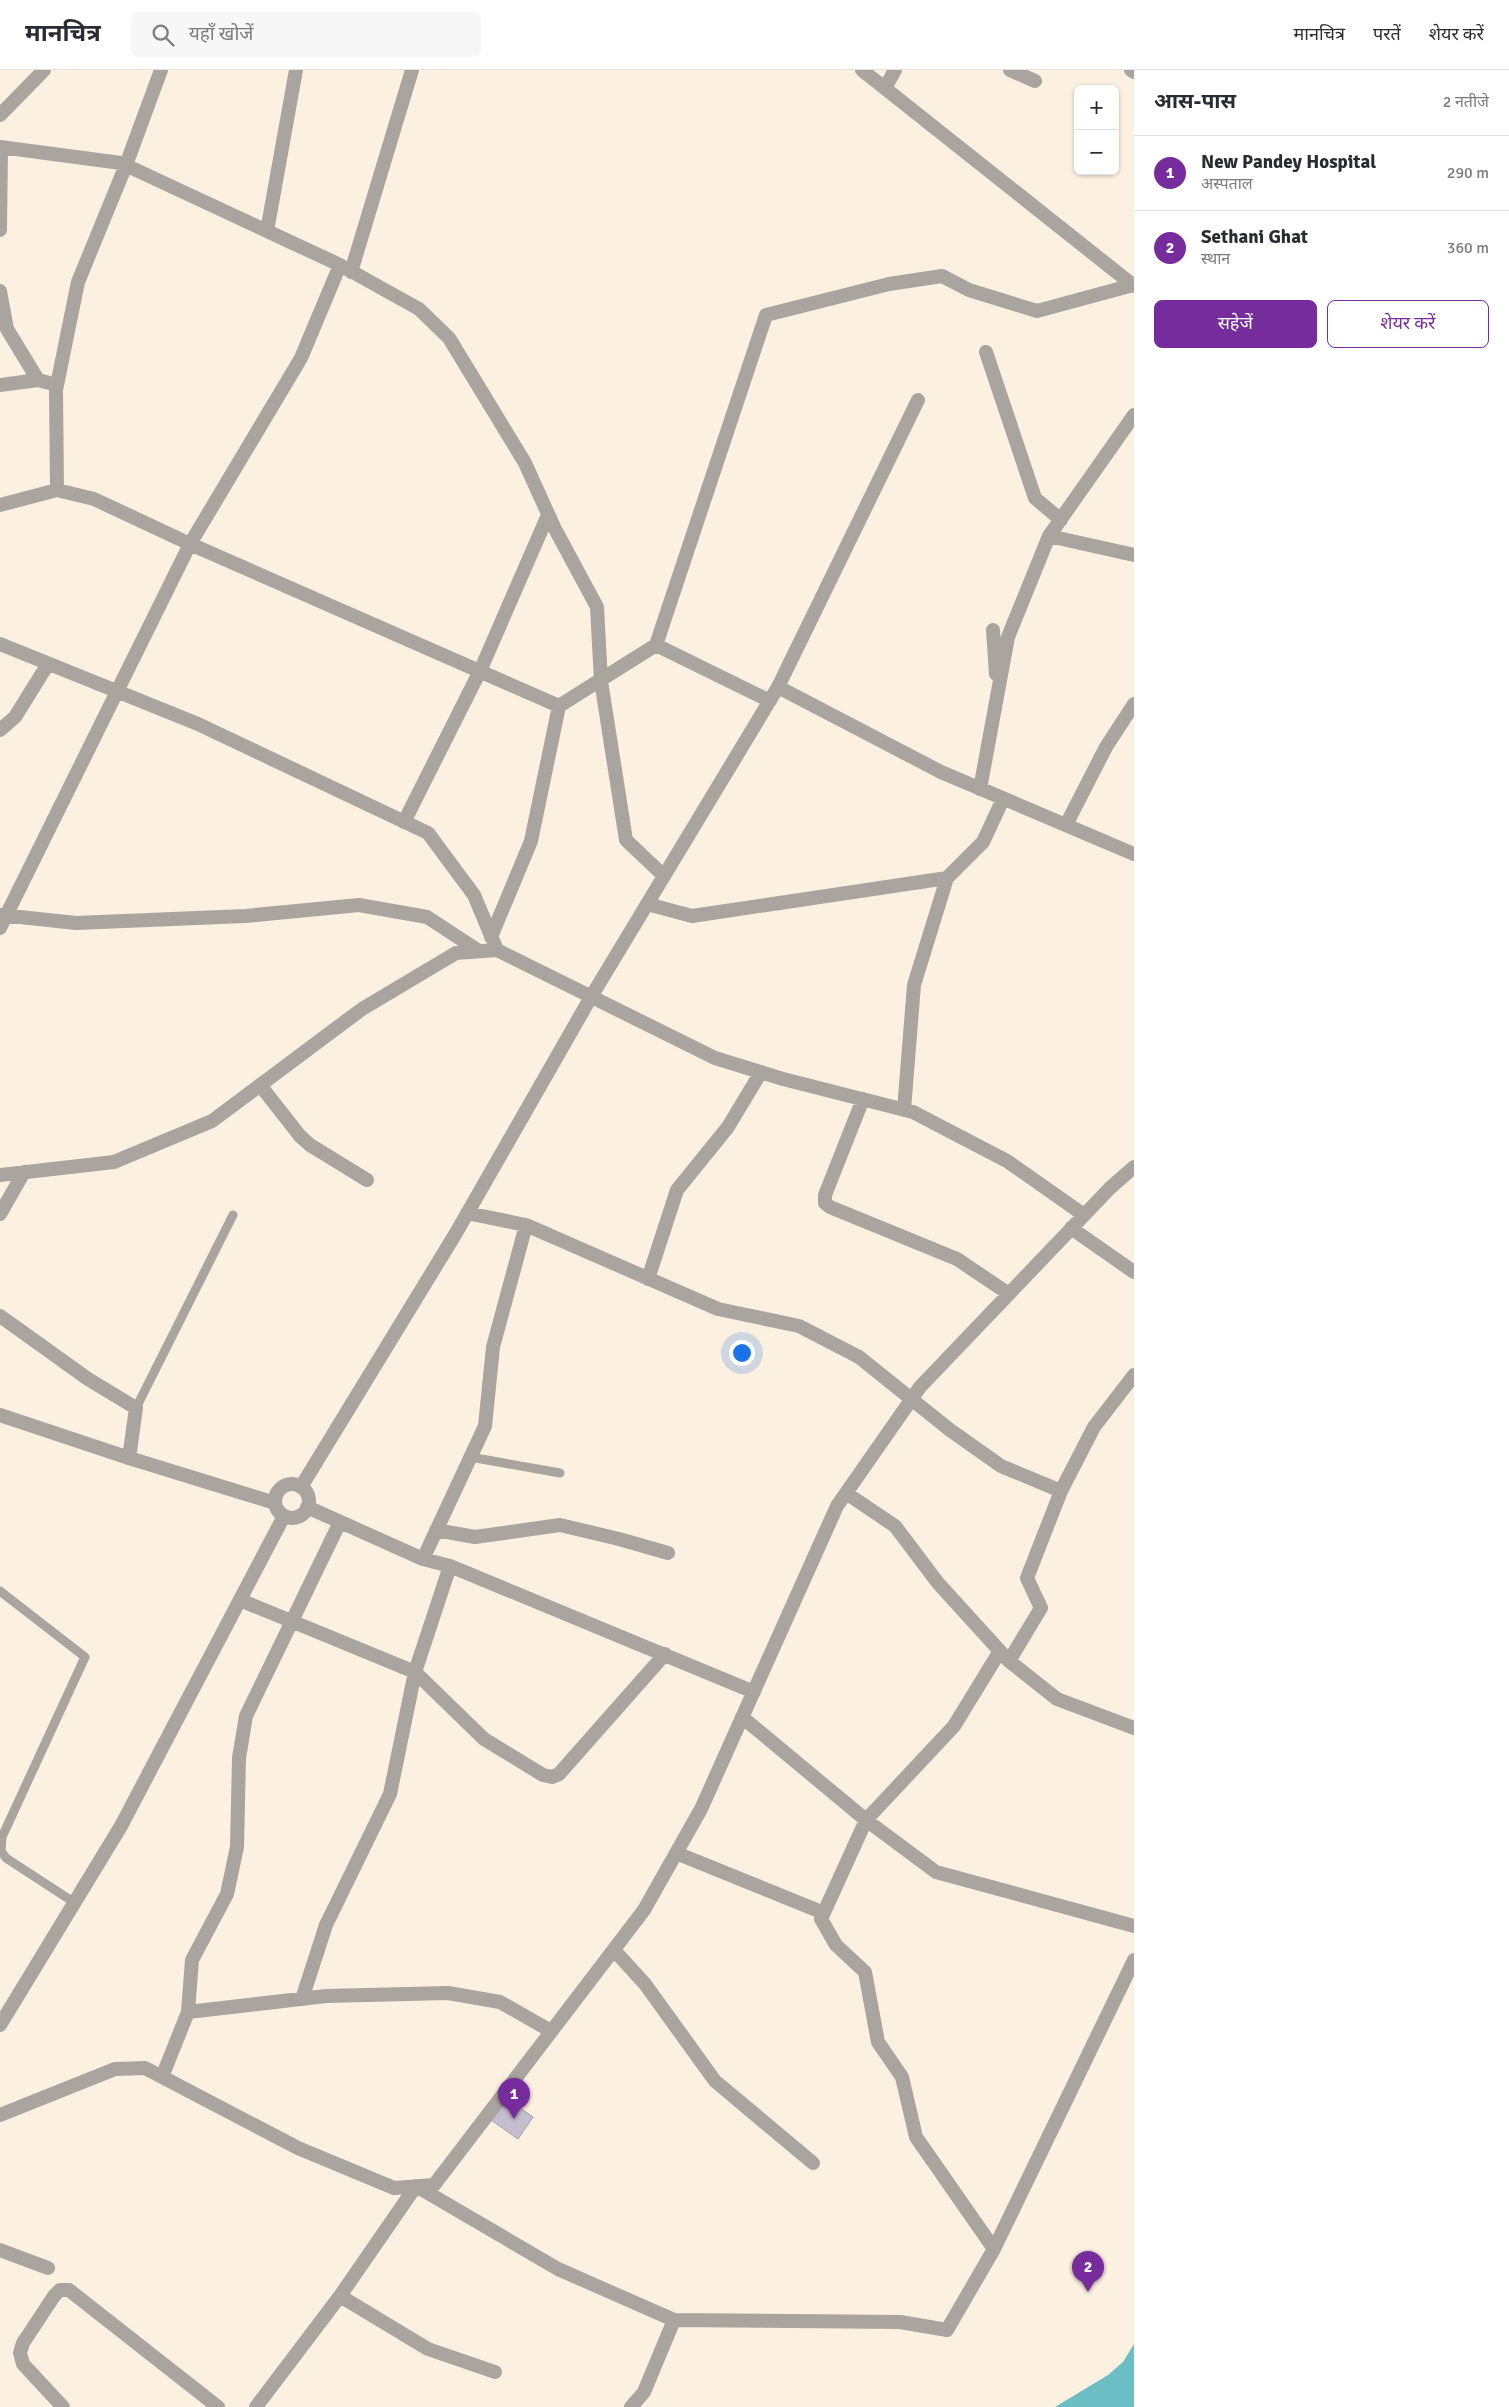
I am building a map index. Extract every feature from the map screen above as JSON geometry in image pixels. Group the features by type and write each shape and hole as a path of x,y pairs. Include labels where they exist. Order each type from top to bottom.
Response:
{"street":[{"path":"0,115 44,70"},
{"path":"57,490 57,385 78,282 126,165 161,70"},
{"path":"267,231 296,70"},
{"path":"0,928 4,915 190,544 301,358 346,269 412,70"},
{"path":"884,88 895,70"},
{"path":"1010,70 1036,80"},
{"path":"867,74 1134,285"},
{"path":"0,230 0,147 126,165 346,269 418,309 449,338 525,463 548,515 597,607 601,680 626,840 664,876"},
{"path":"491,937 531,841 558,706 656,645 766,315 889,284 942,276 969,290 1036,311 1134,285"},
{"path":"0,291 7,329 38,380"},
{"path":"986,352 1035,498 1061,520"},
{"path":"0,385 38,380 57,385"},
{"path":"301,1487 467,1213 591,997 778,687 918,400"},
{"path":"980,789 1008,637 1049,536 1134,414"},
{"path":"0,505 57,490 94,499 190,544 558,706"},
{"path":"404,822 480,671 548,515"},
{"path":"1049,536 1134,555"},
{"path":"992,630 998,693"},
{"path":"0,644 198,724 428,833 474,895 497,950"},
{"path":"656,645 770,701"},
{"path":"0,730 15,717 48,664"},
{"path":"778,687 941,772 1134,854"},
{"path":"1066,825 1106,746 1134,704"},
{"path":"904,1110 914,985 947,878 983,842 1003,799"},
{"path":"647,904 692,916 947,878"},
{"path":"4,915 76,923 246,916 359,905 427,917 479,952"},
{"path":"0,1175 114,1162 212,1121 362,1009 456,953 497,950 714,1058 913,1112 1007,1161 1084,1215"},
{"path":"648,1279 677,1190 728,1127 761,1072"},
{"path":"260,1085 300,1136 310,1145 368,1180"},
{"path":"863,1099 824,1195 825,1203 830,1207 957,1259 1009,1294"},
{"path":"0,2115 115,2069 145,2068 298,2148 394,2188 434,2185 644,1910 701,1808 837,1506 920,1388 1071,1228 1110,1188 1134,1167"},
{"path":"0,1214 24,1172"},
{"path":"467,1213 526,1225 718,1309 799,1326 859,1357 950,1430 1001,1466 1062,1491"},
{"path":"422,1559 485,1426 493,1346 526,1225"},
{"path":"1071,1228 1134,1272"},
{"path":"0,1316 88,1379 136,1408 129,1458"},
{"path":"994,2249 916,2137 902,2077 878,2042 865,1972 836,1945 822,1919 866,1820 954,1726 1041,1608 1027,1578 1062,1491 1094,1427 1134,1375"},
{"path":"0,1415 129,1458 275,1503"},
{"path":"286,1485 301,1487 308,1496 308,1507 295,1517 284,1516 280,1513 275,1503 277,1492 286,1485"},
{"path":"846,1493 895,1526 938,1583 1004,1656 1057,1699 1134,1728"},
{"path":"308,1507 422,1559 450,1566 754,1692"},
{"path":"0,2025 122,1826 284,1516"},
{"path":"162,2077 188,2012 192,1960 227,1894 237,1848 239,1758 246,1716 340,1522"},
{"path":"436,1530 475,1537 560,1525 619,1539 668,1554"},
{"path":"302,1999 326,1925 390,1794 415,1672 450,1566"},
{"path":"240,1600 415,1672 484,1739 543,1776 552,1777 559,1774 665,1654"},
{"path":"742,1717 866,1820 936,1872 1134,1926"},
{"path":"676,1854 824,1913"},
{"path":"614,1950 645,1984 715,2081 813,2163"},
{"path":"416,2186 558,2268 674,2320 900,2322 947,2330 994,2249 1134,1960"},
{"path":"188,2012 326,1996 448,1993 500,2002 551,2031"},
{"path":"256,2407 340,2296 416,2186"},
{"path":"0,2250 48,2268"},
{"path":"63,2407 23,2364 20,2353 28,2335 60,2290 69,2290 218,2407"},
{"path":"340,2296 428,2349 495,2372"},
{"path":"631,2407 644,2392 674,2320"}],"lane":[{"path":"136,1408 233,1215"},
{"path":"470,1457 560,1473"},
{"path":"0,1591 86,1657 2,1837 1,1851 6,1858 75,1903"}],"water":[{"path":"1134,2344 1134,2407 1055,2407 1108,2375 1123,2362"}],"building":[{"path":"507,2099 533,2117 518,2139 491,2120"}],"place":[{"name":"New Pandey Hospital","path":"514,2119"},
{"name":"Sethani Ghat","path":"1088,2292"}]}
